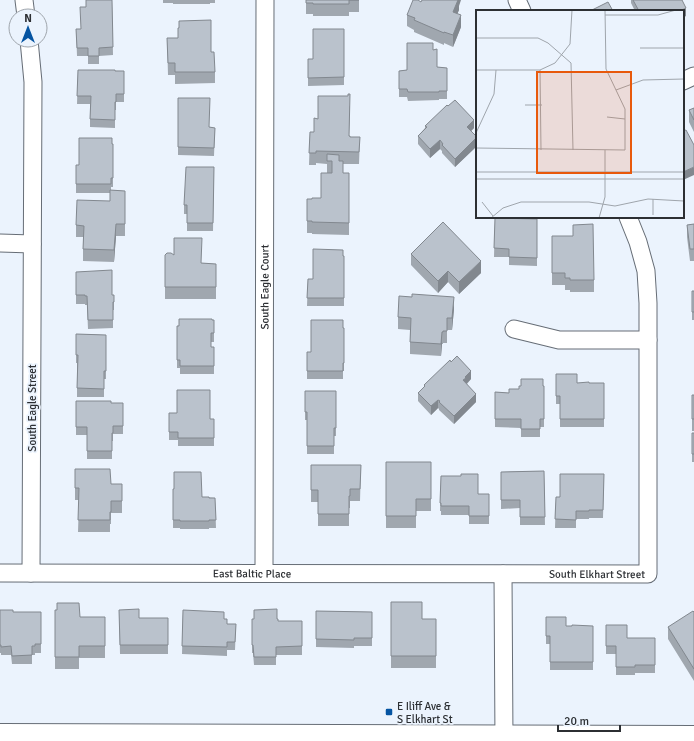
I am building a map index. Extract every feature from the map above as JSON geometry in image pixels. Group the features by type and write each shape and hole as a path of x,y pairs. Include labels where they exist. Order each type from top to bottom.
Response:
{"main road":[{"path":"0,735 504,739 694,737"}],"street":[{"name":"South Eagle Court","path":"264,573 265,0"},
{"path":"517,0 522,10"},
{"name":"South Eagle Street","path":"30,48 33,82 31,573"},
{"path":"684,81 694,76"},
{"name":"South Elkhart Street","path":"503,574 648,574 648,303 646,271 638,242 628,218"},
{"path":"0,244 32,244"},
{"path":"514,329 559,340 648,340"},
{"name":"East Baltic Place","path":"0,573 503,574"},
{"path":"503,574 504,739"}],"building":[{"path":"86,0 112,0 113,47 99,48 99,56 88,56 88,48 77,48 76,29 81,29 80,7 86,7"},
{"path":"306,0 349,0 349,4 313,4 306,3"},
{"path":"413,0 418,0 421,2 422,0 458,0 453,12 461,15 453,35 444,33 414,20 415,18 407,15"},
{"path":"633,0 682,0 686,8 682,10 638,10"},
{"path":"608,2 612,10 592,10"},
{"path":"211,20 211,52 214,52 215,72 175,72 175,63 168,63 167,38 178,38 179,21"},
{"path":"313,29 344,29 344,77 308,78 308,59 313,59"},
{"path":"407,43 433,43 433,50 437,49 437,67 447,68 447,91 408,92 407,89 399,89 399,71 407,70"},
{"path":"78,70 124,71 124,94 116,94 115,120 90,119 91,96 77,96"},
{"path":"348,94 350,94 349,136 360,137 359,152 316,151 316,153 309,153 310,132 314,132 314,118 318,119 318,96 348,96"},
{"path":"178,98 210,98 209,127 215,128 214,148 178,147"},
{"path":"455,100 474,120 467,127 476,136 476,138 455,159 442,145 443,144 440,140 430,149 418,136 427,127 425,126 447,105 448,106"},
{"path":"694,108 694,120 689,110"},
{"path":"686,130 694,145 694,167 684,172 684,131"},
{"path":"79,138 112,138 113,178 111,178 111,184 76,184 76,165 79,165"},
{"path":"327,154 339,155 339,161 343,161 343,173 349,173 349,223 307,221 307,199 321,198 321,173 332,173 332,161 327,161"},
{"path":"186,167 214,167 213,223 187,223 187,205 184,205"},
{"path":"110,190 125,191 125,224 116,224 114,250 83,249 84,226 76,225 77,200 110,201"},
{"path":"495,218 537,219 537,258 509,257 509,249 494,248"},
{"path":"443,222 481,261 459,282 448,271 438,281 411,254"},
{"path":"593,224 594,280 570,280 570,278 565,278 565,273 552,273 552,236 573,236 573,225"},
{"path":"694,224 694,249 690,249 687,225"},
{"path":"174,238 202,238 201,263 216,264 216,287 165,287 165,255 167,253 171,253 174,255"},
{"path":"313,249 343,250 344,298 307,298 308,279 313,279"},
{"path":"112,270 112,295 114,295 113,320 88,320 87,296 76,295 76,272"},
{"path":"692,291 694,291 694,312 692,312"},
{"path":"412,294 454,297 452,318 447,318 447,331 442,332 441,344 410,342 411,318 398,317 399,296 412,297"},
{"path":"179,319 214,320 214,333 211,333 211,347 214,347 214,366 180,366 180,360 177,360 177,326 179,326"},
{"path":"311,320 343,320 343,371 307,371 307,352 311,352"},
{"path":"76,334 106,335 106,371 104,371 104,389 77,388 78,355 76,355"},
{"path":"457,356 471,371 463,380 476,394 454,416 439,402 440,401 438,400 431,406 418,393 425,386 424,385 450,360 451,362"},
{"path":"556,374 577,374 577,383 604,383 604,419 560,419 560,396 556,396"},
{"path":"521,379 543,379 544,419 540,419 540,429 521,429 521,419 495,419 495,392 509,393 509,389 519,389 519,386 521,386"},
{"path":"177,390 210,390 210,419 214,419 214,438 178,438 178,432 169,432 169,413 177,413"},
{"path":"305,391 336,391 336,428 334,428 334,446 307,446 307,412 305,412"},
{"path":"692,395 694,395 694,419 692,419"},
{"path":"76,401 111,401 111,403 123,403 123,426 113,426 112,451 87,451 87,427 76,427"},
{"path":"692,433 694,433 694,454 692,454"},
{"path":"386,462 431,462 431,499 416,499 416,516 386,516"},
{"path":"311,465 361,465 360,489 350,489 349,514 318,514 318,490 311,490"},
{"path":"75,469 110,469 111,484 122,484 122,501 111,501 110,520 78,520 79,488 75,488"},
{"path":"544,471 545,517 520,517 520,500 501,500 501,472"},
{"path":"174,472 201,472 202,497 215,498 216,520 173,520"},
{"path":"461,474 478,474 478,494 489,494 489,516 469,516 469,506 441,506 441,476 461,476"},
{"path":"560,474 604,474 603,510 576,511 576,520 555,519 556,497 560,497"},
{"path":"391,602 422,602 422,619 436,619 436,656 391,656"},
{"path":"57,603 79,603 80,617 105,617 105,646 79,646 79,657 55,657 55,610 57,610"},
{"path":"139,609 139,618 168,618 168,645 120,645 119,610"},
{"path":"277,609 278,621 302,621 302,646 276,647 276,657 254,657 252,645 252,619 254,619 254,610"},
{"path":"0,610 13,610 13,612 41,612 41,644 35,644 35,646 32,646 32,655 12,656 11,646 1,647"},
{"path":"183,610 224,612 224,619 227,619 227,624 236,624 235,642 227,642 227,647 182,646"},
{"path":"316,611 372,612 372,638 354,638 354,640 316,639"},
{"path":"693,611 694,612 694,669 668,627"},
{"path":"546,617 566,617 566,626 593,626 593,662 550,662 550,636 546,636"},
{"path":"606,625 627,625 627,638 655,638 655,665 616,667 616,646 606,646"}],"place":[{"name":"E Iliff Ave & S Elkhart St","path":"389,712"}]}
